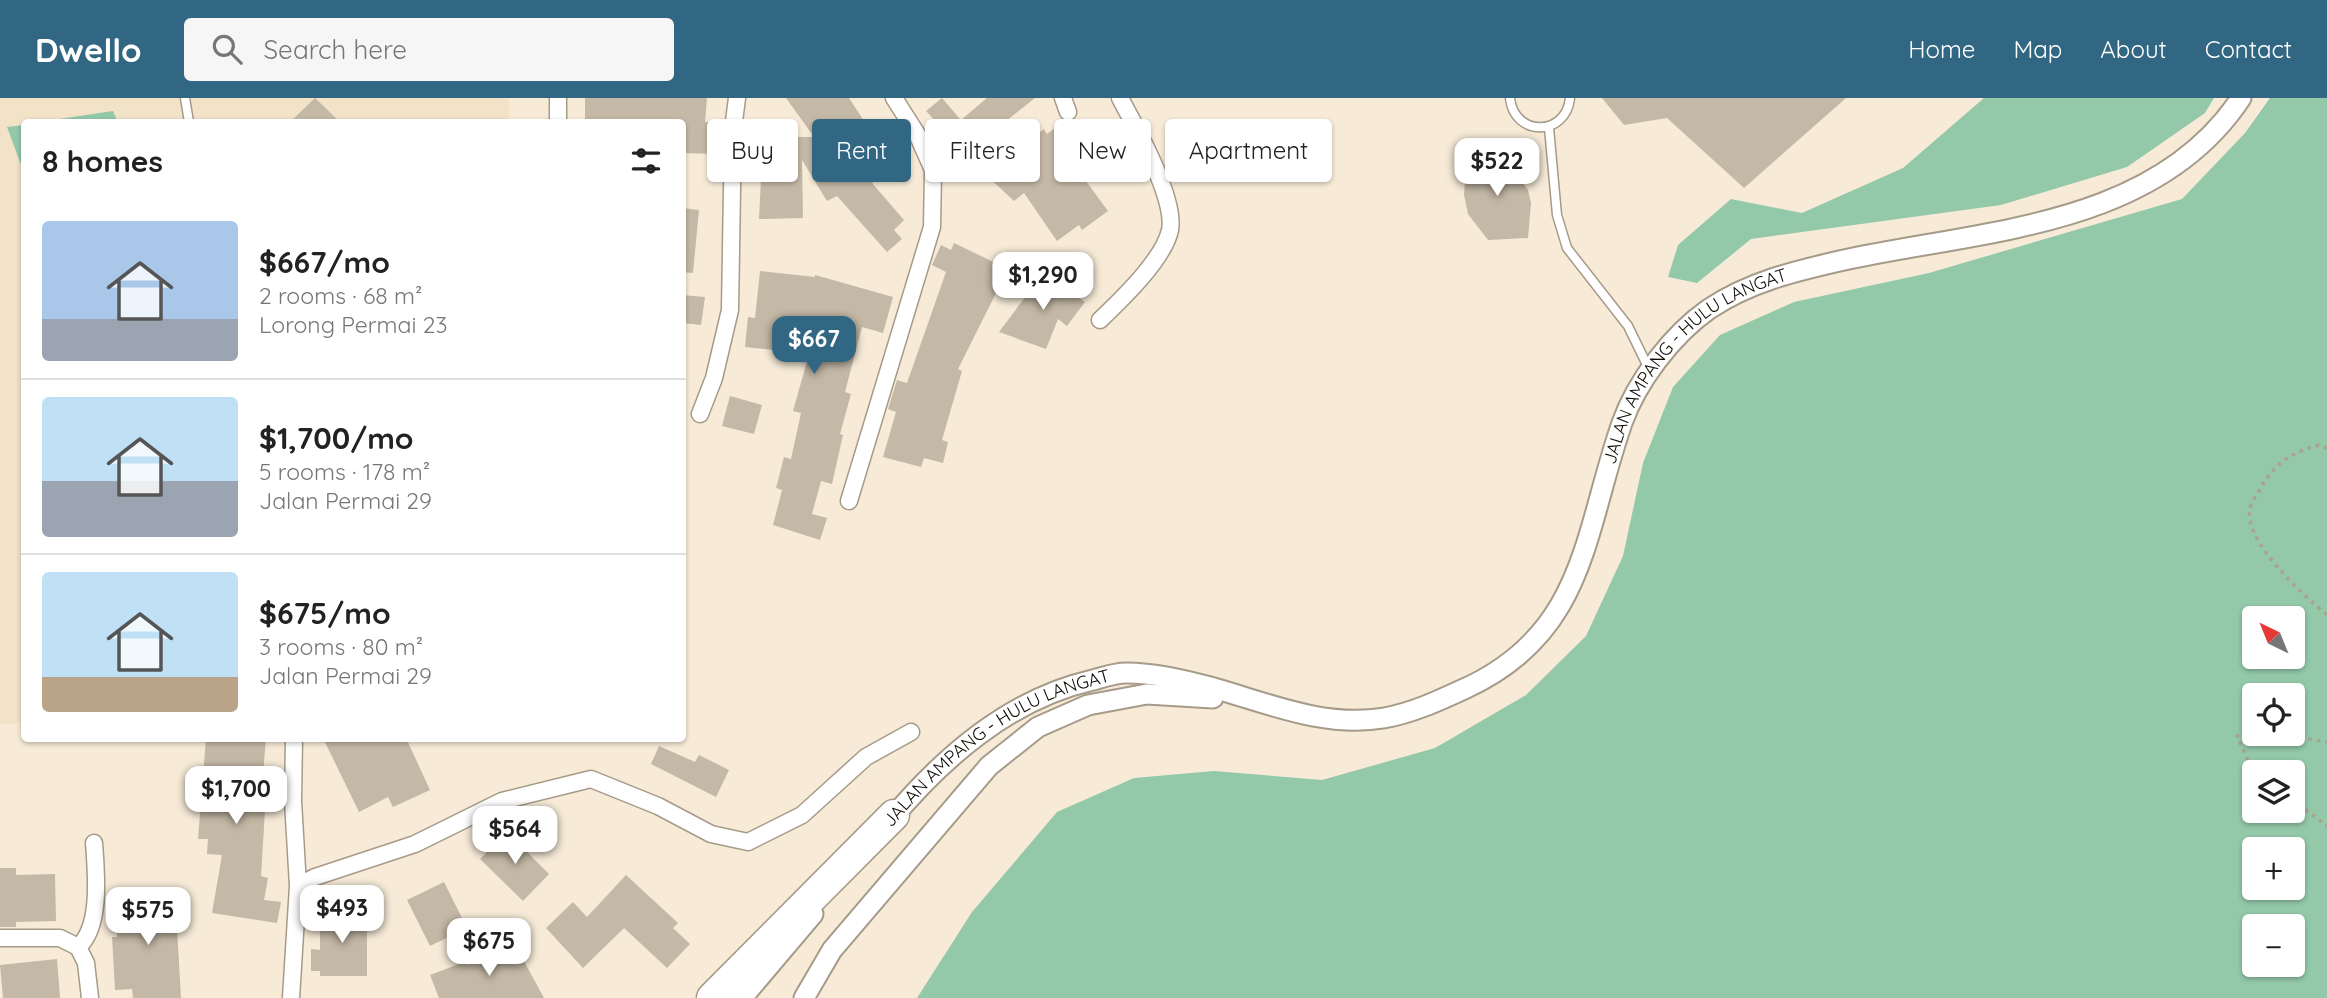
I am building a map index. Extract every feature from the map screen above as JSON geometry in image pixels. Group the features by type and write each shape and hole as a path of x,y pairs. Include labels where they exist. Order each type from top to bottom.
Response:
{"highway":[{"path":"712,998 894,815"}],"street":[{"path":"558,98 558,119"},
{"path":"699,414 714,378 730,310 733,129 737,98"},
{"path":"849,501 932,228 933,170 917,134 894,98"},
{"path":"1100,320 1140,279 1170,230 1167,205 1155,169 1119,98"},
{"name":"JALAN AMPANG - HULU LANGAT","path":"742,998 894,815 944,763 986,728 1028,702 1074,684 1123,673 1168,677 1298,715 1339,720 1383,718 1428,706 1476,684 1514,659 1540,635 1562,605 1590,535 1623,420 1650,371 1676,339 1707,311 1748,286 1789,272 2011,228 2107,202 2171,168 2227,119 2241,98"},
{"name":"JALAN AMPANG - HULU LANGAT","path":"804,998 832,950 989,766 1038,727 1088,705 1147,694 1249,700"},
{"path":"298,886 315,877 415,844 502,801 591,779 658,806 711,834 748,842 802,815 866,757 911,732"},
{"path":"291,998 298,886 293,801 294,742"},
{"path":"78,947 87,938 97,889 94,843"},
{"path":"0,938 60,938 78,947 86,962 90,998"}],"lane":[{"path":"185,98 189,119"},
{"path":"1510,98 1511,107 1522,122 1530,127 1549,128 1565,116 1570,98"},
{"path":"1549,128 1556,215 1567,248 1628,326 1650,371"}],"path":[{"path":"2327,448 2319,444 2296,451 2270,472 2250,508 2253,534 2285,575 2327,615"},
{"path":"2242,732 2237,736 2248,760"},
{"path":"2305,738 2327,742"},
{"path":"2305,809 2327,826"}],"shaded area":[{"path":"0,98 509,98 509,119 21,119 21,722 0,725"}],"green space":[{"path":"1984,98 2214,98 2205,113 2127,167 2001,205 1751,239 1697,283 1668,277 1678,245 1731,199 1802,213 1903,168"},
{"path":"2270,98 2327,98 2327,998 917,998 972,912 1057,812 1134,778 1214,771 1322,780 1435,748 1526,695 1586,636 1623,556 1643,463 1673,387 1720,335 1794,302 1929,273 2182,199 2245,133"},
{"path":"113,111 117,119 59,119"},
{"path":"21,125 21,165 7,127"}],"building":[{"path":"315,98 337,119 293,119"},
{"path":"585,98 707,98 707,154 686,153 686,119 585,119"},
{"path":"786,98 849,98 863,119 812,119 812,134"},
{"path":"942,98 960,119 933,119 926,111"},
{"path":"987,98 1035,98 1009,119 962,119"},
{"path":"1602,98 1846,98 1744,188 1667,118 1624,125"},
{"path":"1044,129 1047,134 1054,129 1054,182 1087,182 1108,211 1082,230 1079,225 1057,241 1024,193 1014,201 994,182 1040,182 1040,132"},
{"path":"798,137 812,137 812,176 802,160 803,218 759,219 761,182 798,182"},
{"path":"1479,146 1508,164 1528,190 1531,203 1528,238 1488,240 1468,214 1464,195 1465,179"},
{"path":"815,182 874,182 904,220 894,230 902,239 887,252 837,196 827,201"},
{"path":"686,208 699,210 693,273 686,272"},
{"path":"954,243 1008,269 958,369 962,371 942,440 948,442 943,463 924,458 921,467 883,457 896,412 888,409 897,380 907,383 946,272 932,265 941,245 951,250"},
{"path":"760,271 815,275 893,297 883,333 862,327 845,392 851,394 840,434 843,435 832,484 821,481 812,514 827,518 820,540 773,525 782,490 776,488 784,457 791,459 801,413 793,411 809,354 745,347 748,317 755,318"},
{"path":"1044,272 1085,302 1067,326 1058,319 1046,349 999,332"},
{"path":"686,295 705,297 701,325 686,323"},
{"path":"730,396 762,405 754,434 722,426"},
{"path":"206,742 266,742 260,811 265,811 261,876 268,878 264,900 281,902 277,923 212,913 222,855 207,854 208,839 198,839"},
{"path":"325,742 408,742 430,790 393,807 388,797 359,812"},
{"path":"659,746 695,762 699,755 729,770 716,797 651,764"},
{"path":"507,832 549,874 523,901 480,859"},
{"path":"0,868 16,868 16,875 55,874 56,921 16,922 16,927 0,927"},
{"path":"626,875 678,923 673,928 690,944 667,968 624,928 583,968 546,928 573,902 587,917"},
{"path":"444,882 467,928 430,946 407,900"},
{"path":"180,895 182,927 177,928 181,998 133,998 132,989 115,990 112,937 117,937 114,901"},
{"path":"320,912 367,912 367,976 320,976 320,971 311,971 311,949 320,950"},
{"path":"513,941 544,998 439,998 430,975 467,961 468,965"},
{"path":"57,959 60,998 3,998 0,965"}]}
